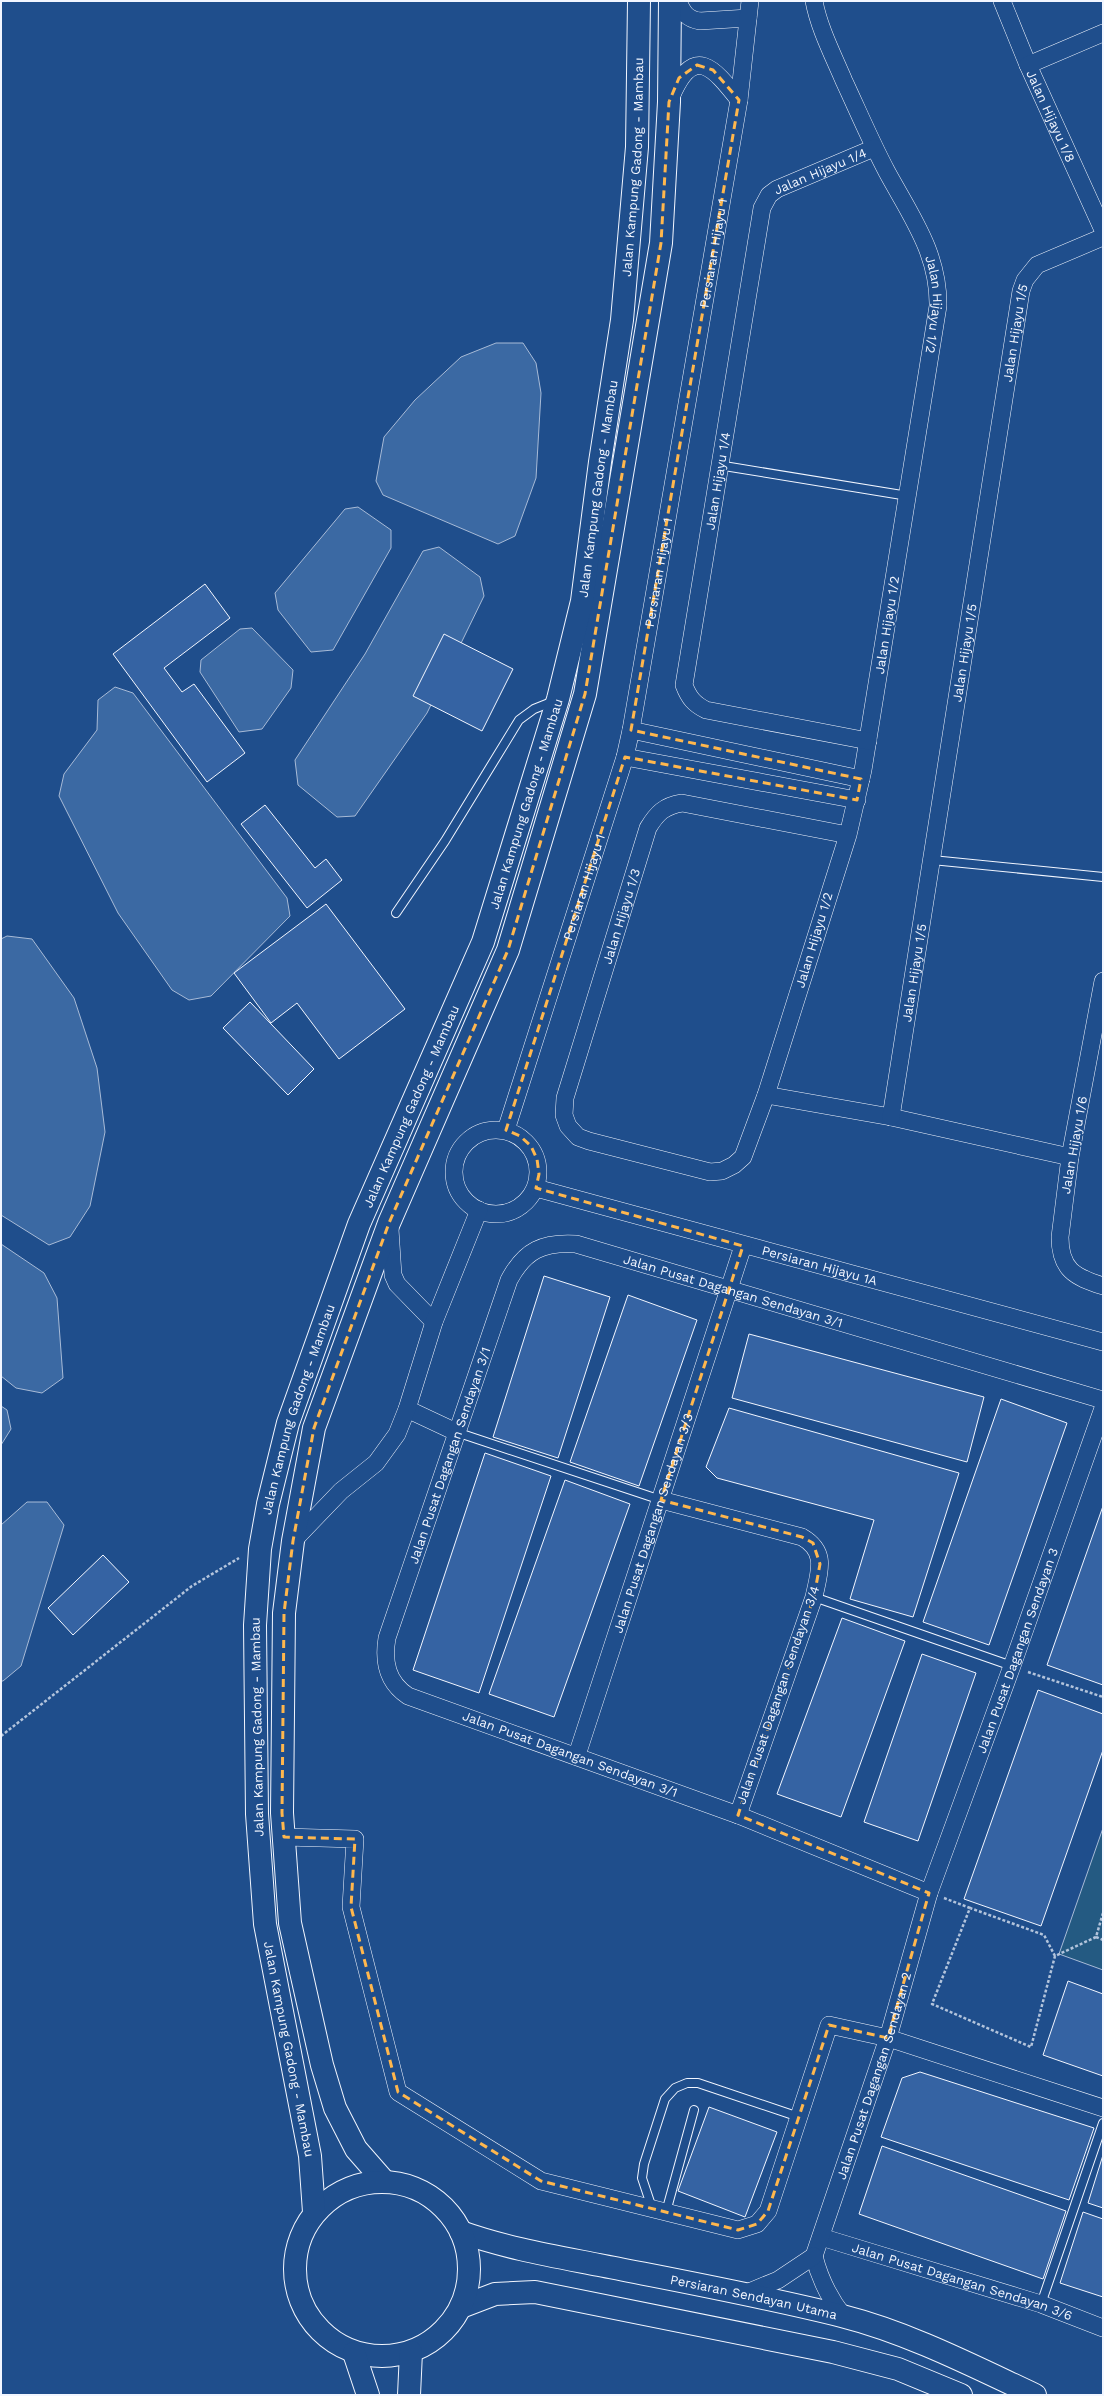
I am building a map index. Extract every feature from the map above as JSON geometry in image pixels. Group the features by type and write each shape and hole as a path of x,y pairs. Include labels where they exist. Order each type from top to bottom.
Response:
{"main road":[{"name":"Jalan Kampung Gadong - Mambau","path":"314,2212 310,2156 265,1924 257,1814 255,1625 260,1549 268,1504 291,1415 359,1224 483,942 558,699 582,601 600,462 622,320 637,147 639,1"},
{"name":"Jalan Kampung Gadong - Mambau","path":"384,2181 356,2149 335,2108 322,2065 290,1923 282,1813 284,1613 293,1541 314,1428 389,1223 508,950 585,694 662,243 669,102 670,1"},
{"path":"384,2181 408,2185 430,2196 448,2212 461,2232 468,2257 468,2283 461,2307 448,2327 431,2342 411,2352 392,2357 373,2357 354,2353 329,2340 310,2319 297,2293 294,2265 300,2237 314,2212 334,2195 358,2184 384,2181"},
{"name":"Persiaran Sendayan Utama","path":"461,2232 521,2249 744,2294 844,2317 915,2341 1035,2395"},
{"path":"461,2307 495,2294 536,2292 833,2352 898,2369 961,2395"},
{"path":"409,2395 411,2352"},
{"path":"354,2353 368,2395"}],"street":[{"path":"678,1 683,12 692,20 700,21 749,9"},
{"name":"Jalan Hijayu 1/2","path":"647,1157 710,1172 722,1171 734,1165 743,1157 766,1095 848,835 857,800 868,741 938,306 938,287 928,248 874,148 837,65 816,13 814,1"},
{"name":"Jalan Hijayu 1/8","path":"1002,1 1028,65 1103,230"},
{"name":"Persiaran Hijayu 1","path":"506,1130 624,757 631,730 739,100 749,9"},
{"path":"1028,65 1103,33"},
{"path":"669,102 679,78 690,68 697,65 713,70 739,100"},
{"name":"Jalan Hijayu 1/4","path":"868,741 706,710 695,704 688,696 684,685 684,673 762,208 769,195 777,189 874,148"},
{"name":"Jalan Hijayu 1/5","path":"891,1116 1021,291 1025,280 1038,265 1103,237"},
{"path":"631,730 861,779"},
{"path":"624,757 857,800"},
{"name":"Jalan Hijayu 1/3","path":"647,1157 578,1137 568,1126 564,1115 565,1098 574,1068 648,828 656,815 667,806 682,803 848,835"},
{"name":"Jalan Hijayu 1/6","path":"1103,981 1070,1157 1060,1250 1070,1272 1082,1279 1103,1286"},
{"path":"766,1095 891,1116 1070,1157"},
{"path":"492,1129 506,1130 520,1136 534,1153 539,1174 536,1188 528,1200 518,1209 505,1214 492,1214 479,1210 467,1202 459,1192 455,1179 454,1165 459,1152 467,1141 478,1133 492,1129"},
{"name":"Persiaran Hijayu 1A","path":"536,1188 743,1246 1103,1342"},
{"path":"293,1541 341,1490 376,1463 397,1434 407,1409 434,1322 479,1210"},
{"path":"389,1223 393,1275 401,1288 434,1322"},
{"name":"Jalan Pusat Dagangan Sendayan 3/1","path":"930,1893 738,1815 408,1696 397,1689 390,1679 384,1652 387,1638 456,1432 510,1280 518,1264 543,1246 559,1243 576,1244 730,1291 1103,1400"},
{"name":"Jalan Pusat Dagangan Sendayan 3/3","path":"577,1756 730,1291 743,1246"},
{"name":"Jalan Pusat Dagangan Sendayan 3","path":"930,1893 1103,1408"},
{"path":"407,1409 456,1432"},
{"name":"Jalan Pusat Dagangan Sendayan 3/4","path":"661,1500 802,1536 813,1543 818,1552 820,1564 814,1597 738,1815"},
{"path":"284,1837 355,1838 352,1907 398,2092 541,2181 738,2230 757,2224 768,2211 829,2026 888,2038 1103,2108"},
{"name":"Jalan Pusat Dagangan Sendayan 2","path":"814,2256 888,2038 930,1893"},
{"name":"Jalan Pusat Dagangan Sendayan 3/6","path":"821,2237 1041,2304 1103,2328"},
{"path":"744,2294 778,2280 814,2256 823,2285 829,2298 844,2317"}],"lane":[{"path":"718,465 908,496"},
{"path":"396,913 445,841 519,720 534,709 558,699"},
{"path":"932,860 1103,877"},
{"path":"456,1432 661,1500"},
{"path":"814,1597 1012,1666"},
{"path":"659,2210 642,2178 644,2164 665,2099 675,2088 687,2083 698,2083 799,2117"},
{"path":"659,2210 694,2110"},
{"path":"1041,2304 1103,2123"}],"path":[{"path":"1,1736 192,1586 222,1566 260,1549"},
{"path":"1012,1666 1103,1697"},
{"path":"930,1893 1044,1935 1055,1956 1031,2047 932,2004 970,1908"},
{"path":"1096,1937 1103,1913"},
{"path":"1055,1956 1096,1937 1103,1940"}],"highlighted area":[{"path":"697,65 713,70 739,100 631,730 861,779 857,800 625,757 506,1130 520,1136 531,1146 537,1159 539,1174 536,1188 743,1246 661,1500 802,1537 813,1543 820,1564 814,1597 738,1815 929,1893 888,2038 829,2025 768,2211 757,2224 738,2230 541,2181 398,2092 351,1907 355,1839 284,1837 282,1813 284,1613 293,1541 314,1428 389,1223 508,950 585,694 661,243 669,102 679,78"}],"shaded area":[{"path":"496,343 523,343 536,363 541,393 536,478 515,536 498,544 383,495 376,481 384,437 415,400 461,357"},
{"path":"358,507 391,530 391,548 333,650 311,652 278,610 275,593 345,509"},
{"path":"439,547 480,577 484,596 427,713 355,816 337,817 298,785 295,760 365,654 423,551"},
{"path":"252,628 293,670 291,688 262,729 239,732 200,672 201,660 240,629"},
{"path":"115,687 133,693 287,898 290,916 211,996 189,1000 172,990 118,913 59,796 64,774 97,730 98,700"},
{"path":"7,936 32,939 74,998 97,1068 105,1132 90,1206 70,1237 49,1245 1,1215 1,939"},
{"path":"1,1244 44,1273 57,1298 63,1378 42,1393 16,1388 1,1376"},
{"path":"1,1406 7,1410 11,1429 1,1445"},
{"path":"27,1502 47,1502 64,1525 21,1666 1,1681 1,1525"},
{"path":"1103,1828 1103,1970 1059,1954"}],"building":[{"path":"205,584 230,618 164,668 182,692 194,684 245,753 207,782 113,654"},
{"path":"444,634 513,669 482,731 413,696"},
{"path":"265,805 315,868 326,859 342,880 307,908 241,824"},
{"path":"326,904 405,1009 339,1059 297,1003 271,1023 234,973"},
{"path":"250,1002 314,1069 288,1095 223,1028"},
{"path":"544,1276 610,1297 558,1458 493,1437"},
{"path":"628,1295 697,1320 639,1486 570,1462"},
{"path":"749,1334 984,1397 967,1462 732,1398"},
{"path":"1001,1399 1067,1423 989,1645 923,1622"},
{"path":"729,1408 959,1473 913,1617 850,1599 874,1520 717,1478 706,1467"},
{"path":"485,1453 551,1476 479,1693 413,1670"},
{"path":"565,1480 630,1504 554,1717 489,1694"},
{"path":"1103,1506 1103,1685 1047,1665"},
{"path":"103,1555 129,1582 73,1635 48,1608"},
{"path":"842,1618 905,1641 841,1817 777,1794"},
{"path":"922,1654 976,1673 918,1841 864,1822"},
{"path":"1038,1690 1103,1714 1103,1750 1041,1926 964,1899"},
{"path":"1068,1981 1103,1994 1103,2076 1043,2055"},
{"path":"920,2072 1094,2128 1069,2200 881,2137 902,2078"},
{"path":"709,2107 777,2132 745,2217 678,2191"},
{"path":"882,2146 1066,2211 1043,2279 859,2214"},
{"path":"1103,2155 1103,2208 1088,2203"},
{"path":"1083,2212 1103,2219 1103,2297 1060,2283"}]}
